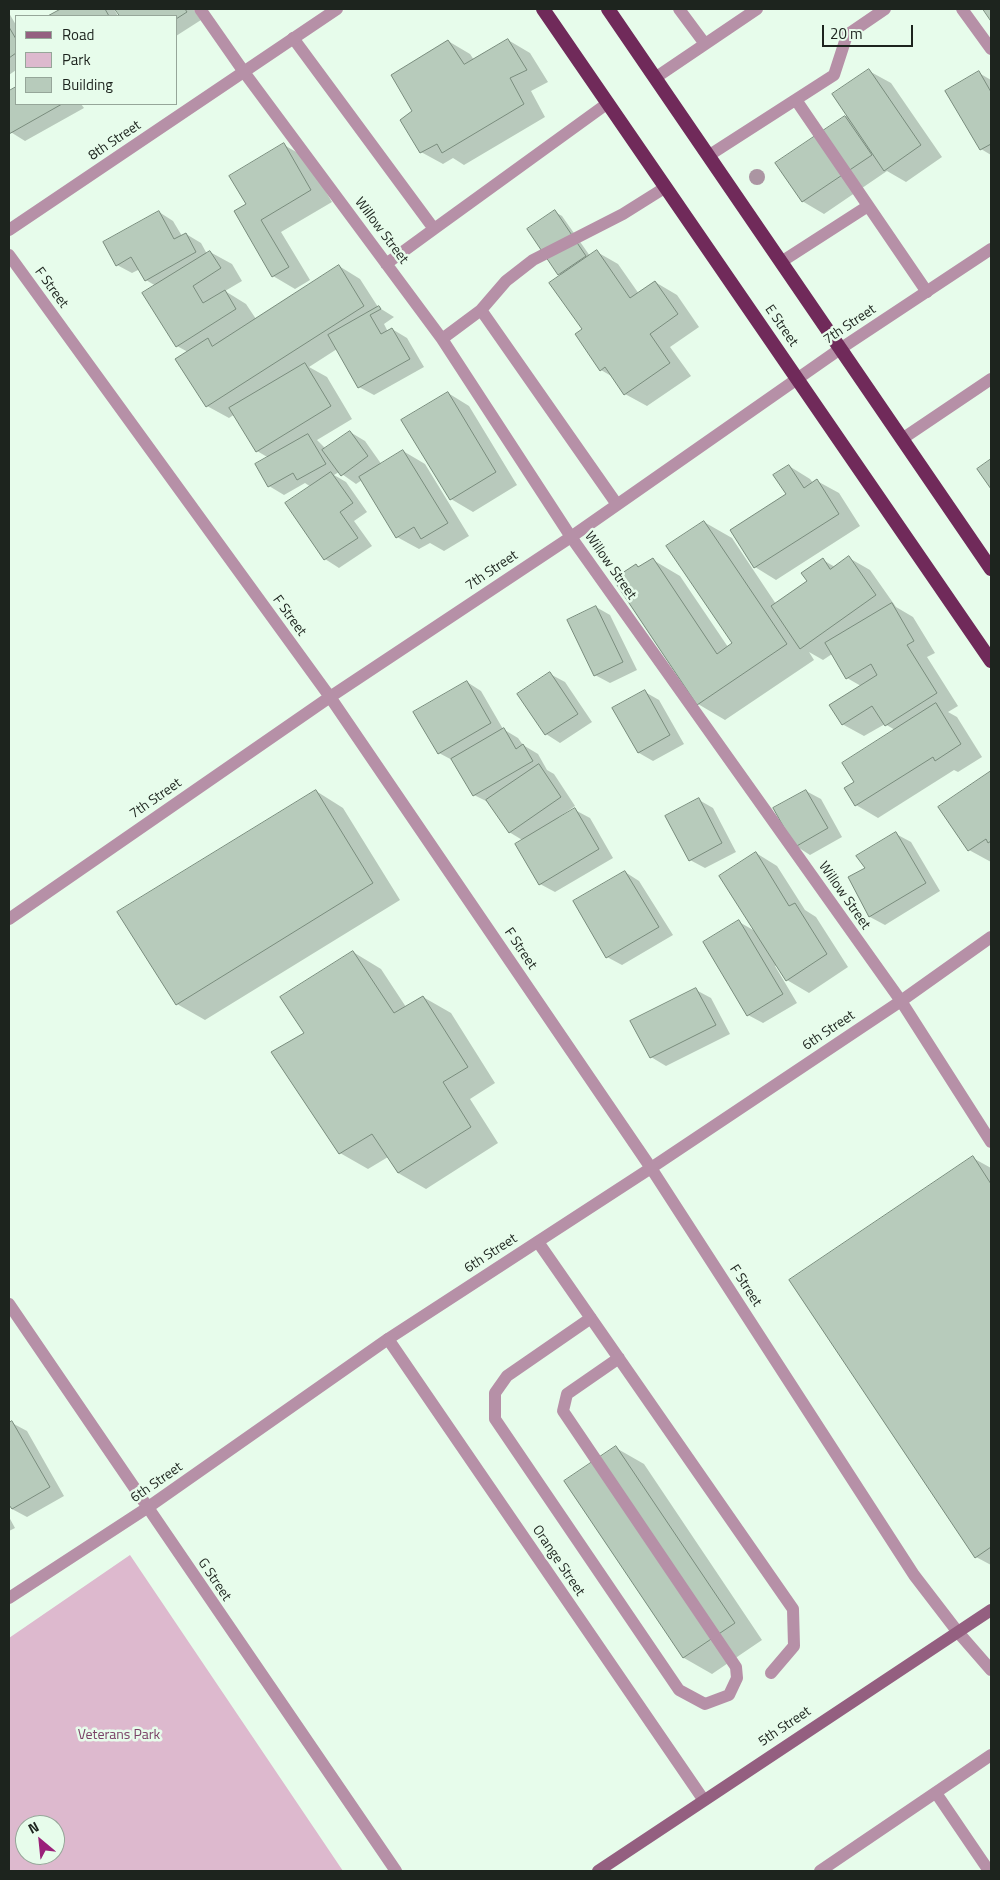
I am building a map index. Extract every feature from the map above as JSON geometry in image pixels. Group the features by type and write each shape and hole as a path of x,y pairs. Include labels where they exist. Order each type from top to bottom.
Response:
{"highway":[{"name":"E Street","path":"543,9 991,661"},
{"path":"608,9 991,569"}],"main road":[{"name":"5th Street","path":"598,1871 703,1799 991,1610"}],"street":[{"name":"Willow Street","path":"200,9 244,72 442,339 571,537 901,1001 991,1142"},
{"name":"8th Street","path":"9,230 337,9"},
{"path":"679,9 705,44"},
{"path":"655,78 757,9"},
{"path":"708,156 834,75 847,34 885,9"},
{"path":"962,9 991,49"},
{"path":"294,38 434,229"},
{"path":"796,100 927,292"},
{"path":"386,264 608,103"},
{"path":"442,339 481,310 506,281 533,260 623,214 666,187"},
{"path":"781,262 868,206"},
{"name":"7th Street","path":"9,919 330,697 571,537 616,503 840,349 991,250"},
{"name":"F Street","path":"9,256 330,697 651,1168 914,1575 957,1632 991,1670"},
{"path":"481,310 616,503"},
{"path":"902,439 991,379"},
{"name":"6th Street","path":"9,1598 148,1508 388,1339 651,1168 901,1001 991,937"},
{"path":"538,1242 792,1609 794,1646 771,1673"},
{"name":"G Street","path":"9,1304 396,1871"},
{"path":"591,1318 506,1376 495,1393 495,1419 679,1690 705,1704 730,1695 737,1678 736,1667 563,1411 567,1394 618,1358"},
{"name":"Orange Street","path":"388,1339 703,1799"},
{"path":"820,1871 991,1755"},
{"path":"936,1793 989,1871"}],"green space":[{"name":"Veterans Park","path":"130,1555 343,1871 9,1871 9,1638"}],"building":[{"path":"61,9 105,9 108,15 50,15"},
{"path":"115,9 185,9 187,12 178,18 178,15 119,15"},
{"path":"983,9 991,9 991,21"},
{"path":"9,27 15,37 15,54 9,58"},
{"path":"508,39 527,70 510,78 524,104 442,153 437,144 420,153 400,120 412,111 391,75 448,40 464,64"},
{"path":"869,69 921,145 884,171 832,94"},
{"path":"979,71 991,92 991,144 980,150 945,91"},
{"path":"15,88 15,105 60,105 9,134 9,91"},
{"path":"845,116 872,155 802,202 775,163"},
{"path":"284,143 311,190 261,220 289,267 272,277 234,211 246,204 229,176"},
{"path":"555,210 586,256 558,275 527,229"},
{"path":"159,211 174,239 186,233 196,252 145,281 131,257 116,266 103,242"},
{"path":"597,250 630,298 655,281 678,314 650,334 670,363 624,395 605,367 600,371 575,334 582,329 549,283"},
{"path":"210,251 221,268 193,286 203,303 225,290 236,309 176,347 142,293"},
{"path":"339,265 364,306 206,407 175,359 208,338 212,346"},
{"path":"379,306 381,309 370,315 381,334 392,328 410,359 358,388 328,335"},
{"path":"305,363 331,406 256,452 229,408"},
{"path":"448,392 496,472 450,500 401,420"},
{"path":"350,431 368,456 341,476 322,450"},
{"path":"308,434 326,464 297,480 293,473 268,487 255,464"},
{"path":"403,450 448,523 421,539 414,527 396,538 359,477"},
{"path":"991,459 991,489 977,469"},
{"path":"789,465 804,488 817,479 839,514 754,568 730,530 786,494 773,475"},
{"path":"331,472 353,503 340,512 358,538 324,560 285,503"},
{"path":"704,521 787,644 697,705 613,579 636,564 638,567 653,558 717,654 732,643 666,546"},
{"path":"849,556 876,595 800,649 771,606 807,581 801,573 823,558 830,569"},
{"path":"892,603 914,641 907,645 937,693 885,726 872,706 842,725 829,705 877,675 871,664 846,679 825,643"},
{"path":"596,606 623,662 594,676 567,620"},
{"path":"550,672 578,714 545,735 517,694"},
{"path":"467,681 491,723 438,754 413,712"},
{"path":"645,690 670,735 638,753 612,708"},
{"path":"936,703 961,744 935,761 933,757 855,806 844,788 854,782 842,763"},
{"path":"504,728 516,749 523,744 533,761 473,796 451,759"},
{"path":"539,764 561,797 509,833 486,800"},
{"path":"991,771 991,841 988,843 986,839 968,851 938,807"},
{"path":"316,790 373,883 176,1005 117,912"},
{"path":"806,790 828,828 795,847 773,808"},
{"path":"699,798 722,843 689,861 665,816"},
{"path":"575,808 599,849 539,885 515,844"},
{"path":"896,832 926,883 869,917 848,877 865,868 856,856"},
{"path":"756,852 789,906 795,903 827,954 786,981 719,876"},
{"path":"625,871 659,927 606,958 573,901"},
{"path":"739,920 783,994 747,1016 703,942"},
{"path":"353,951 394,1013 423,996 468,1067 443,1082 471,1127 398,1173 372,1134 339,1154 271,1052 304,1033 280,997"},
{"path":"696,988 716,1025 650,1058 630,1021"},
{"path":"973,1156 991,1184 991,1547 975,1558 789,1280"},
{"path":"12,1421 50,1487 12,1509 9,1505 9,1423"},
{"path":"616,1446 735,1623 683,1658 564,1481"}]}
